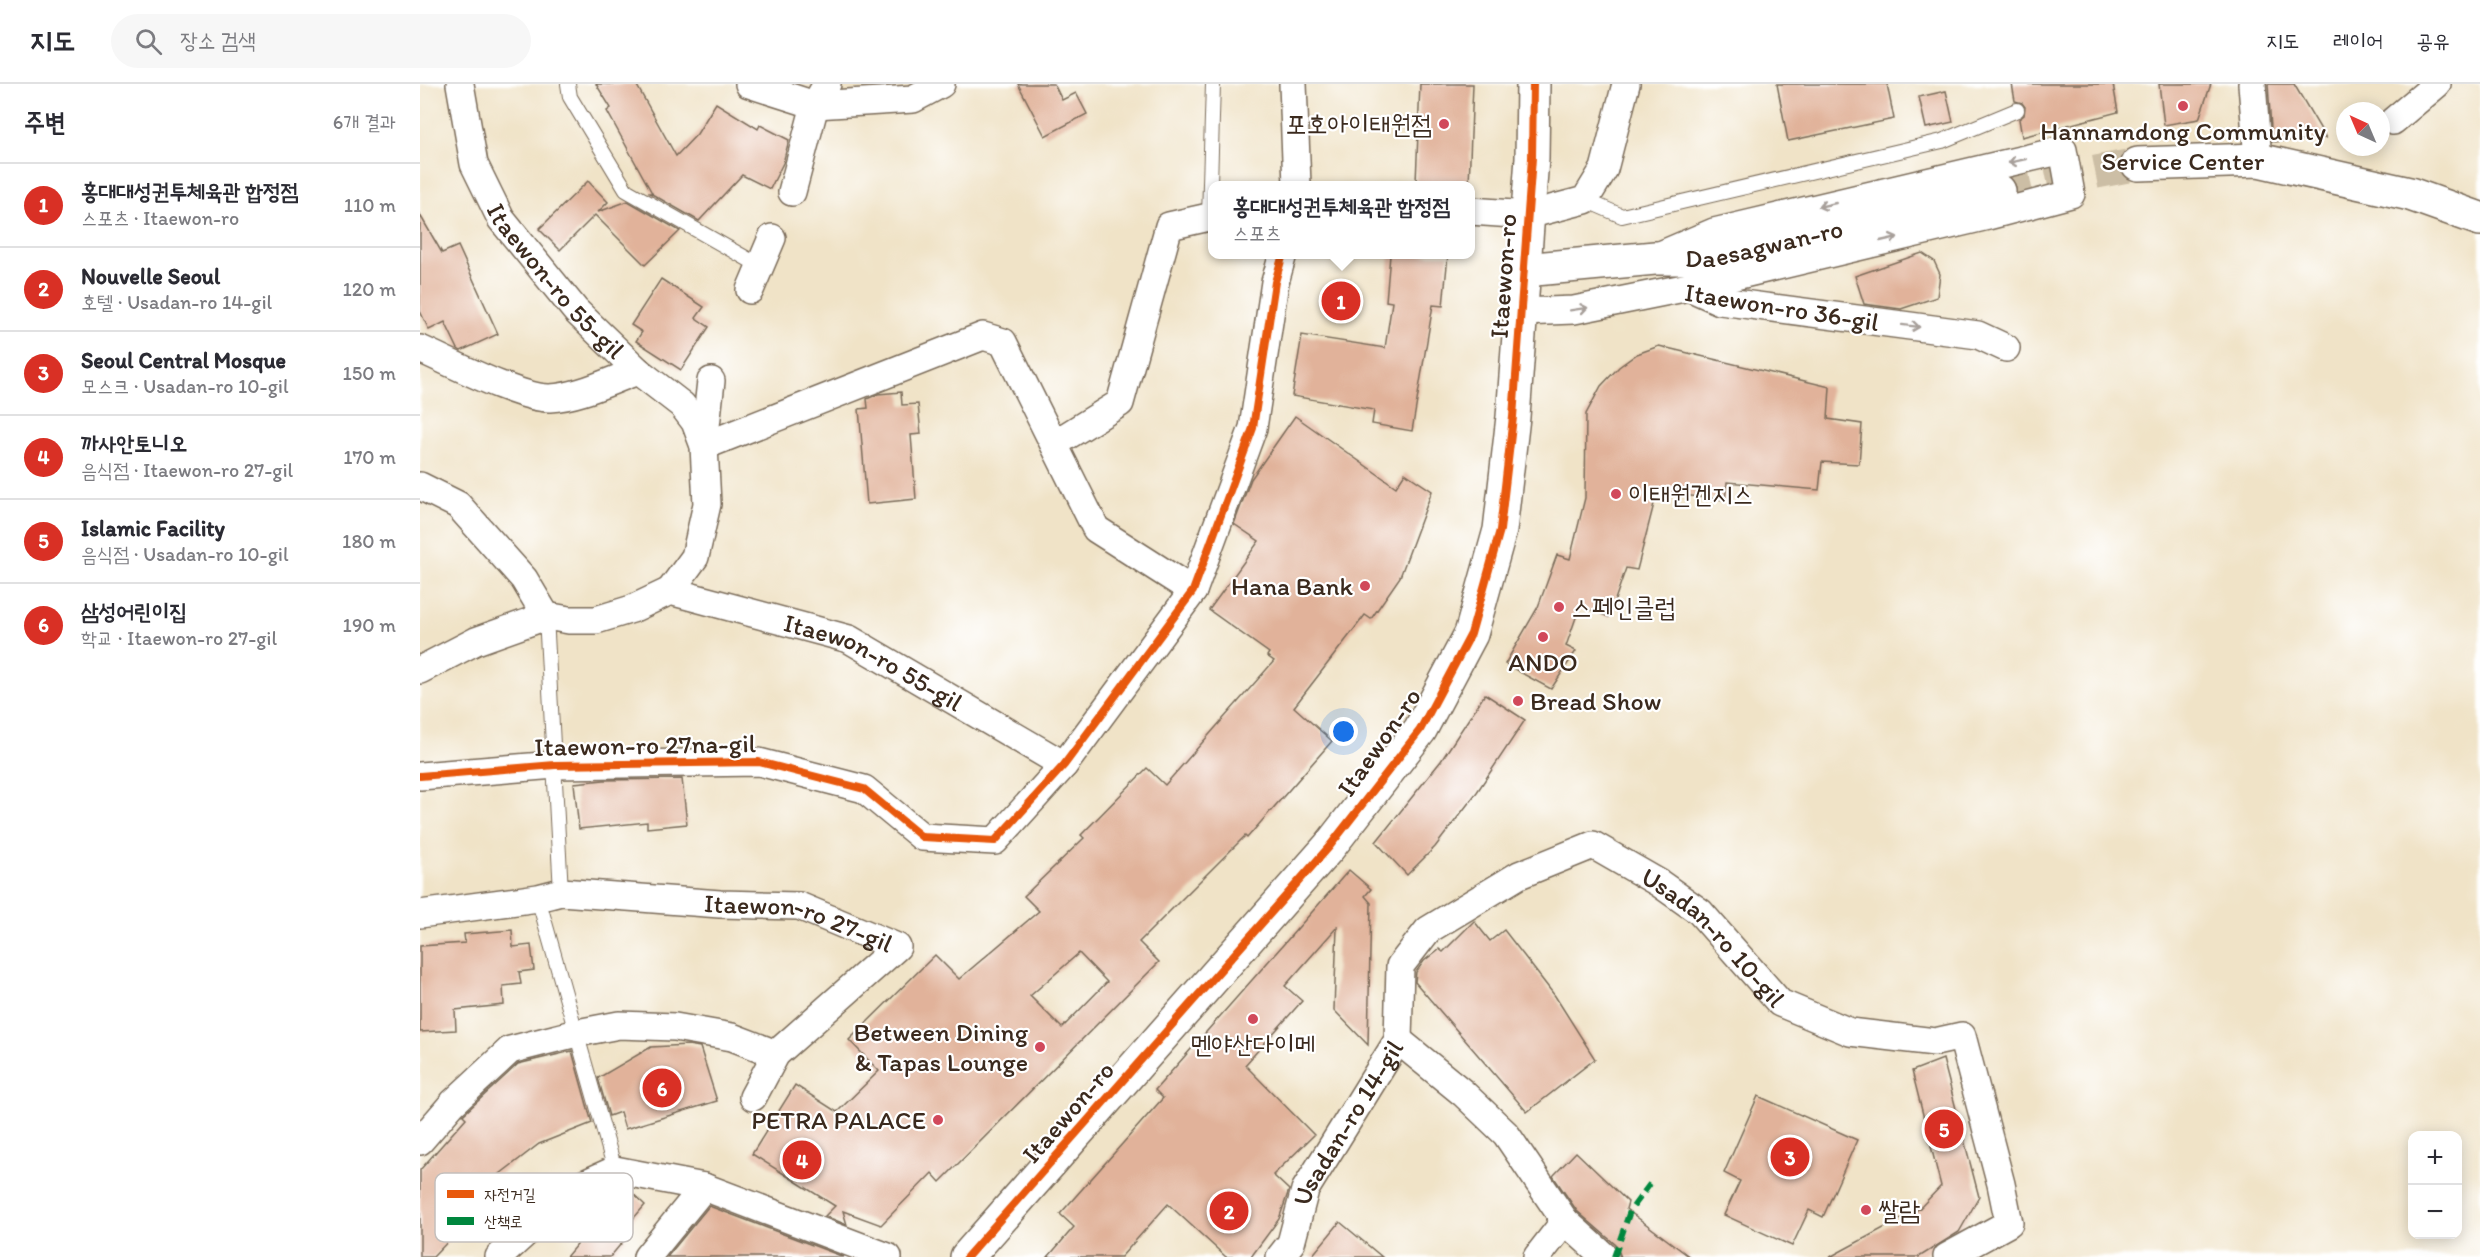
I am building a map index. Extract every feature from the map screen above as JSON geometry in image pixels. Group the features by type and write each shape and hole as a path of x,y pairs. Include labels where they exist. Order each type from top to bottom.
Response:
{"main road":[{"name":"Itaewon-ro","path":"967,1257 1329,847 1420,730 1471,634 1500,531 1513,417 1532,158 1533,84"},
{"path":"2138,164 2258,160 2410,194 2480,219"},
{"name":"Daesagwan-ro","path":"1524,270 1655,258 1713,258 2000,191"}],"street":[{"name":"Itaewon-ro 55-gil","path":"420,670 476,641 546,616 569,620 596,620 632,609 670,591 695,557 706,504 704,446 695,423 682,405 638,370 576,311 501,219 474,164 460,84"},
{"path":"749,84 821,94 913,99 941,84"},
{"path":"1293,84 1297,181"},
{"path":"1528,215 1585,200 1604,169 1626,84"},
{"path":"2252,84 2258,160"},
{"path":"2393,121 2438,84"},
{"path":"792,192 821,94"},
{"path":"1655,258 1714,232 2063,150 2071,194 1689,287"},
{"name":"Itaewon-ro","path":"1475,211 1528,215"},
{"path":"1054,444 1120,402 1169,226 1208,217"},
{"path":"750,290 772,237"},
{"path":"1065,765 1193,591 1253,428 1275,282 1281,259"},
{"name":"Itaewon-ro 36-gil","path":"1521,312 1574,310 1689,287 1720,301 1978,335 2006,348"},
{"path":"711,381 704,446 983,336 1003,342 1096,529 1193,591"},
{"path":"420,349 521,393 549,399 577,393 638,370"},
{"path":"420,486 458,505 524,579 546,616"},
{"name":"Itaewon-ro 55-gil","path":"670,591 849,639 1065,765"},
{"name":"Itaewon-ro 27na-gil","path":"420,776 555,765 759,762 864,789 922,837 995,841 1065,765"},
{"name":"Usadan-ro 14-gil","path":"1280,1257 1291,1243 1305,1190 1398,1040 1400,966 1428,930 1519,875 1593,845"},
{"name":"Usadan-ro 10-gil","path":"1593,845 1659,883 1700,912 1780,1003 1850,1032 1935,1042 1962,1036 2001,1184 2008,1223 1947,1257"},
{"name":"Itaewon-ro 27-gil","path":"420,915 550,895 799,906 897,947 776,1054 753,1097"},
{"path":"420,1141 453,1103 510,1050 577,1033 619,1025 675,1027 732,1037 776,1054"},
{"path":"1398,1040 1463,1093 1506,1134 1565,1221 1605,1257"},
{"path":"608,1173 615,1170 631,1173"},
{"path":"633,1173 704,1187 888,1257"},
{"path":"647,1257 704,1187"},
{"path":"1537,1257 1565,1221"},
{"path":"499,1257 516,1242"}],"lane":[{"path":"568,84 570,96 626,190 760,266"},
{"path":"1210,181 1213,84"},
{"path":"1585,200 1622,216 1942,141 2017,110"},
{"path":"546,616 555,765 550,895 577,1033 615,1170"}],"building":[{"path":"596,84 636,84 676,156 697,134 716,103 758,129 760,125 789,140 783,163 770,189 742,175 699,221 650,193 652,193 607,111 611,108"},
{"path":"1018,84 1054,84 1062,100 1076,93 1087,114 1045,136"},
{"path":"1420,84 1473,84 1469,181 1416,181"},
{"path":"1777,84 1887,84 1894,119 1788,141"},
{"path":"2012,84 2113,84 2118,112 2022,137 2019,119 2024,115 2025,107 2022,103 2015,101"},
{"name":"Hannamdong Community Service Center","path":"2159,84 2211,84 2199,119 2164,125"},
{"path":"2268,84 2294,84 2326,138 2272,142"},
{"path":"1946,91 1953,122 1926,128 1919,97"},
{"path":"588,181 608,202 598,212 628,201 680,231 645,265 595,215 560,250 539,229"},
{"path":"420,215 442,253 458,246 498,334 461,351 445,322 429,330 420,311"},
{"path":"1922,253 1934,261 1940,274 1937,297 1901,309 1864,304 1855,276"},
{"path":"1390,259 1448,259 1443,306 1433,305 1412,431 1372,424 1374,410 1292,396 1302,335 1385,348 1392,302 1386,301"},
{"path":"661,279 704,307 696,318 709,327 681,370 636,341 642,332 631,325"},
{"path":"1659,346 1830,387 1828,419 1862,424 1859,464 1822,462 1819,490 1727,482 1725,500 1657,492 1637,570 1626,568 1609,617 1580,606 1566,646 1576,651 1551,689 1505,664 1538,607 1557,555 1570,559 1585,498 1586,414 1601,386 1619,367 1637,354"},
{"path":"901,392 902,405 918,404 921,434 911,435 916,499 867,504 859,409 868,408 867,399 878,394"},
{"path":"1295,416 1396,487 1405,473 1432,491 1400,577 1371,619 1365,615 1294,707 1332,741 1247,838 1245,836 1139,942 1159,962 940,1182 932,1173 881,1225 843,1211 847,1225 825,1216 835,1206 752,1154 795,1085 837,1112 879,1071 849,1040 935,955 959,979 1039,911 1024,896 1084,838 1081,835 1147,768 1165,785 1274,661 1267,656 1269,653 1209,610 1259,541 1234,524 1251,479","holes":["1079,953 1107,982 1062,1028 1030,996"]},
{"path":"1485,694 1525,720 1477,792 1435,847 1407,875 1376,842 1441,761"},
{"path":"682,779 687,824 647,828 647,822 579,829 574,783 604,780"},
{"path":"1349,870 1371,889 1365,896 1371,903 1368,1045 1334,1010 1337,927 1285,986 1302,1001 1245,1065 1314,1135 1273,1175 1289,1190 1279,1219 1251,1257 1226,1257 1168,1204 1121,1257 1048,1257 1074,1227 1060,1214 1163,1098 1155,1090"},
{"path":"1474,921 1490,941 1504,930 1555,996 1595,1059 1527,1112 1415,982 1416,972 1424,961 1439,949 1443,952"},
{"path":"512,930 513,947 531,945 534,970 519,972 521,984 503,986 504,1005 455,1010 456,1030 420,1032 420,946 465,943 464,934"},
{"path":"688,1045 700,1047 717,1101 625,1129 620,1112 609,1116 598,1078 651,1047"},
{"path":"572,1051 592,1123 539,1144 501,1173 435,1173 435,1242 447,1242 433,1257 420,1257 420,1170 466,1118 463,1115 518,1064"},
{"path":"1943,1059 1979,1197 1959,1232 1919,1257 1830,1257 1919,1209 1941,1186 1912,1071"},
{"path":"1758,1096 1857,1140 1823,1217 1809,1210 1792,1246 1724,1215 1740,1181 1724,1173"},
{"path":"1576,1152 1628,1202 1626,1209 1690,1257 1621,1257 1616,1245 1577,1211 1553,1176"},
{"path":"633,1194 645,1205 633,1219"},
{"path":"709,1206 844,1257 667,1257"},
{"path":"1340,1222 1382,1257 1311,1257"},
{"path":"579,1242 623,1242 610,1257 566,1257"}],"tunnel":[{"path":"1999,191 2138,164"}],"marked path":[{"path":"1614,1257 1630,1211 1650,1184"}],"cycle path":[{"path":"967,1257 1329,847 1420,730 1471,634 1500,530 1513,417 1532,158 1533,84"},
{"path":"420,776 555,765 759,762 864,789 922,837 995,841 1064,765 1193,591 1253,428 1275,282 1282,259"}],"place":[{"name":"Hannamdong Community Service Center","path":"2183,106"},
{"name":"포호아이태원점","path":"1444,124"},
{"name":"홍대대성권투체육관 합정점","path":"1341,301"},
{"name":"이태원겐지스","path":"1616,494"},
{"name":"Hana Bank","path":"1365,586"},
{"name":"스페인클럽","path":"1559,607"},
{"name":"ANDO","path":"1543,637"},
{"name":"Bread Show","path":"1518,701"},
{"name":"멘야산다이메","path":"1253,1019"},
{"name":"Between Dining & Tapas Lounge","path":"1040,1047"},
{"name":"삼성어린이집","path":"662,1088"},
{"name":"PETRA PALACE","path":"938,1120"},
{"name":"Islamic Facility","path":"1944,1129"},
{"name":"Seoul Central Mosque","path":"1790,1157"},
{"name":"까사안토니오","path":"802,1160"},
{"name":"쌀람","path":"1866,1210"},
{"name":"Nouvelle Seoul","path":"1229,1211"}]}
